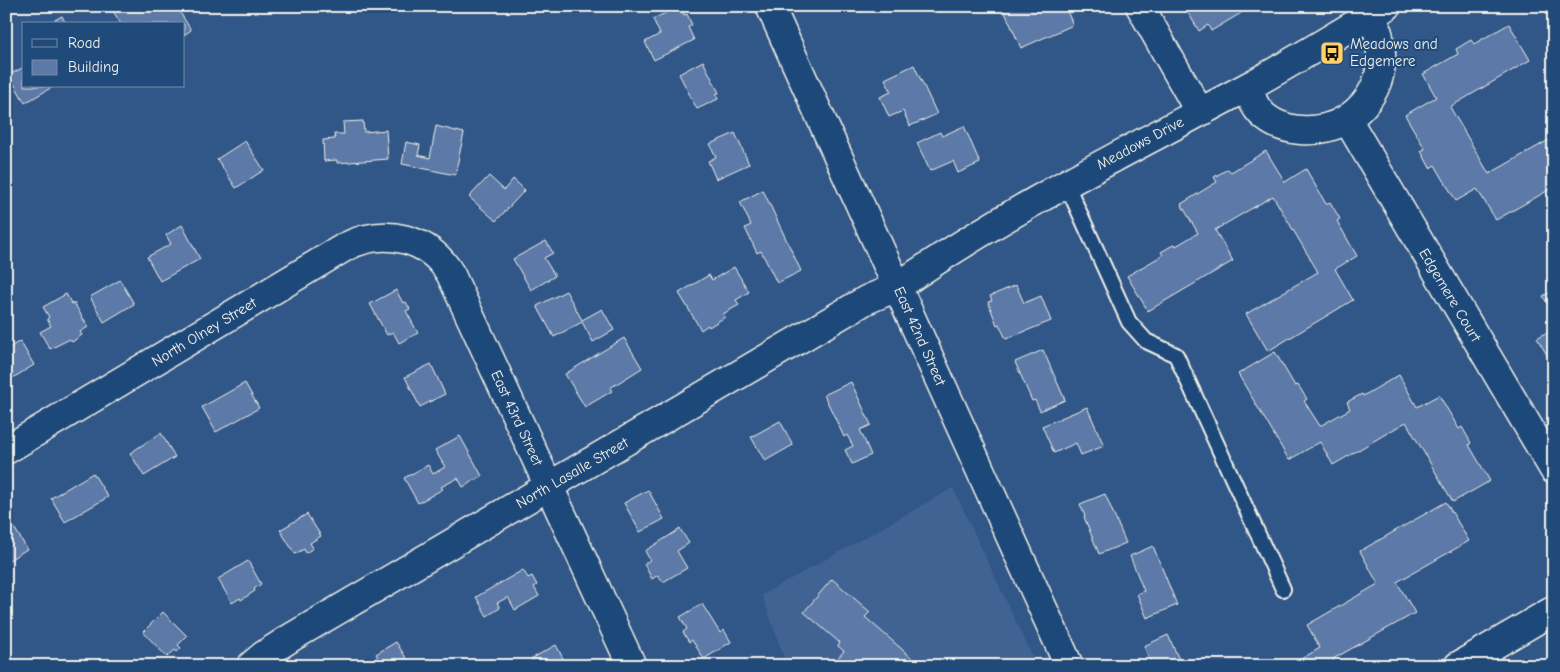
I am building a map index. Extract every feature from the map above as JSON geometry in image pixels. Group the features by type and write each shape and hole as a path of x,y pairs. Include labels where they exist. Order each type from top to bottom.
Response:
{"street":[{"name":"East 42nd Street","path":"770,6 1069,666"},
{"path":"1140,6 1200,112"},
{"name":"Meadows Drive","path":"897,287 928,265 1066,183 1250,86 1379,11"},
{"path":"1250,86 1250,96 1260,113 1279,126 1308,130 1327,128 1347,119 1363,106 1378,81 1382,50 1376,24 1379,11"},
{"name":"Edgemere Court","path":"1347,119 1554,470"},
{"name":"North Olney Street","path":"6,450 352,244 370,237 390,236 409,241"},
{"name":"East 43rd Street","path":"409,241 431,252 445,265 451,276 632,666"},
{"name":"North Lasalle Street","path":"251,666 292,637 866,300 897,287"},
{"path":"1458,666 1554,610"}],"lane":[{"path":"1066,183 1129,322 1146,341 1176,354 1282,589"}],"shaded area":[{"path":"953,488 1037,666 776,666 784,657 762,595"}],"building":[{"path":"110,6 176,6 191,30 185,34 185,22 120,22"},
{"path":"680,6 684,15 687,14 692,25 688,27 694,40 654,60 645,42 660,34 653,19"},
{"path":"1002,6 1065,6 1073,25 1021,48"},
{"path":"1184,6 1253,6 1211,31 1208,25 1199,31"},
{"path":"62,16 65,22 52,22"},
{"path":"1509,24 1530,60 1450,107 1489,174 1554,137 1554,187 1496,220 1477,189 1456,201 1435,165 1430,168 1421,151 1425,149 1405,115 1436,97 1423,74 1458,54 1456,49 1471,40 1474,44"},
{"path":"703,61 719,93 716,94 718,99 697,109 679,74"},
{"path":"914,65 937,114 910,126 903,111 889,117 880,97 891,92 885,79"},
{"path":"22,68 22,88 51,88 25,103 9,75"},
{"path":"363,121 364,132 386,130 388,159 337,163 337,160 324,161 323,140 335,139 334,134 344,134 343,122"},
{"path":"436,126 464,133 455,175 402,164 406,142 420,145 418,155 430,158"},
{"path":"964,126 980,163 958,173 953,161 930,171 917,143 940,132 942,136"},
{"path":"735,133 749,164 716,179 708,161 716,157 710,144"},
{"path":"245,141 264,170 236,188 217,159"},
{"path":"1266,151 1285,182 1306,169 1326,204 1330,202 1340,219 1337,221 1357,256 1335,269 1353,300 1268,351 1246,314 1318,272 1273,196 1215,230 1233,261 1148,311 1127,276 1163,255 1161,252 1175,244 1176,246 1198,233 1181,204 1217,182 1214,177 1228,169 1231,172"},
{"path":"489,176 504,190 513,179 525,190 496,221 469,197"},
{"path":"763,190 801,271 777,283 761,251 757,253 745,228 751,225 740,202"},
{"path":"182,225 200,259 160,281 147,257 171,244 166,235"},
{"path":"546,241 553,253 544,258 555,276 531,290 513,259"},
{"path":"734,267 749,292 736,300 739,305 723,314 725,317 701,330 679,293 709,275 712,280"},
{"path":"120,280 134,304 104,322 90,297"},
{"path":"1016,285 1024,303 1041,296 1051,321 1006,339 999,324 997,325 988,302 992,301 990,296"},
{"path":"396,290 403,303 406,302 410,309 406,311 418,333 399,343 393,332 387,335 370,304"},
{"path":"1554,290 1554,316 1543,296"},
{"path":"566,291 582,320 602,309 614,330 593,342 582,322 554,337 537,306"},
{"path":"66,294 72,304 74,303 88,327 80,332 82,335 72,342 70,339 50,349 40,332 51,326 47,319 49,317 43,307"},
{"path":"1554,328 1554,367 1537,338"},
{"path":"624,338 642,368 610,388 612,391 585,407 565,374"},
{"path":"20,341 34,365 6,382 6,350"},
{"path":"1043,350 1065,400 1040,411 1035,400 1032,401 1015,362"},
{"path":"1275,352 1295,386 1298,385 1307,399 1304,401 1320,426 1350,409 1347,402 1362,394 1363,396 1399,375 1417,407 1439,395 1459,429 1462,427 1471,443 1469,445 1490,481 1453,502 1406,422 1333,465 1320,442 1289,460 1238,374"},
{"path":"431,364 445,394 420,407 405,377"},
{"path":"851,382 871,425 860,430 871,455 852,464 845,450 853,446 847,435 844,437 824,395"},
{"path":"245,383 259,408 216,432 202,407"},
{"path":"1087,407 1104,446 1081,455 1076,443 1054,453 1042,426"},
{"path":"780,421 793,445 765,461 751,437"},
{"path":"161,433 175,457 144,476 130,453"},
{"path":"460,436 482,476 463,487 458,478 418,503 404,478 428,465 433,474 445,467 435,450"},
{"path":"93,473 108,497 65,522 51,498"},
{"path":"648,490 664,519 640,532 624,503"},
{"path":"1105,494 1126,543 1099,554 1080,504"},
{"path":"1446,502 1469,541 1397,582 1415,613 1333,659 1337,666 1289,666 1320,648 1307,625 1378,584 1360,551"},
{"path":"307,514 321,536 310,543 313,548 306,553 304,549 295,554 280,530"},
{"path":"12,524 27,549 6,562 6,527"},
{"path":"680,529 689,543 677,551 687,568 663,582 658,575 652,579 644,564 650,560 645,551"},
{"path":"1153,546 1177,605 1147,618 1137,594 1144,591 1130,556"},
{"path":"248,561 261,584 254,589 255,591 241,600 240,598 232,603 218,579"},
{"path":"523,570 528,578 532,576 537,585 534,587 539,596 515,610 508,597 497,603 500,608 487,616 476,597"},
{"path":"832,579 870,612 865,617 921,666 831,666 844,651 838,646 840,643 804,612"},
{"path":"702,604 720,633 724,630 731,642 704,659 692,640 689,642 683,632 687,629 680,617"},
{"path":"163,612 187,636 178,645 181,648 177,652 175,650 167,657 143,632"},
{"path":"1168,635 1182,666 1152,666 1144,646"},
{"path":"396,642 410,664 408,666 369,666 367,663 378,657 376,654"},
{"path":"556,645 567,666 535,666 531,659"}],"place":[{"name":"Meadows and Edgemere","path":"1332,53"}]}
